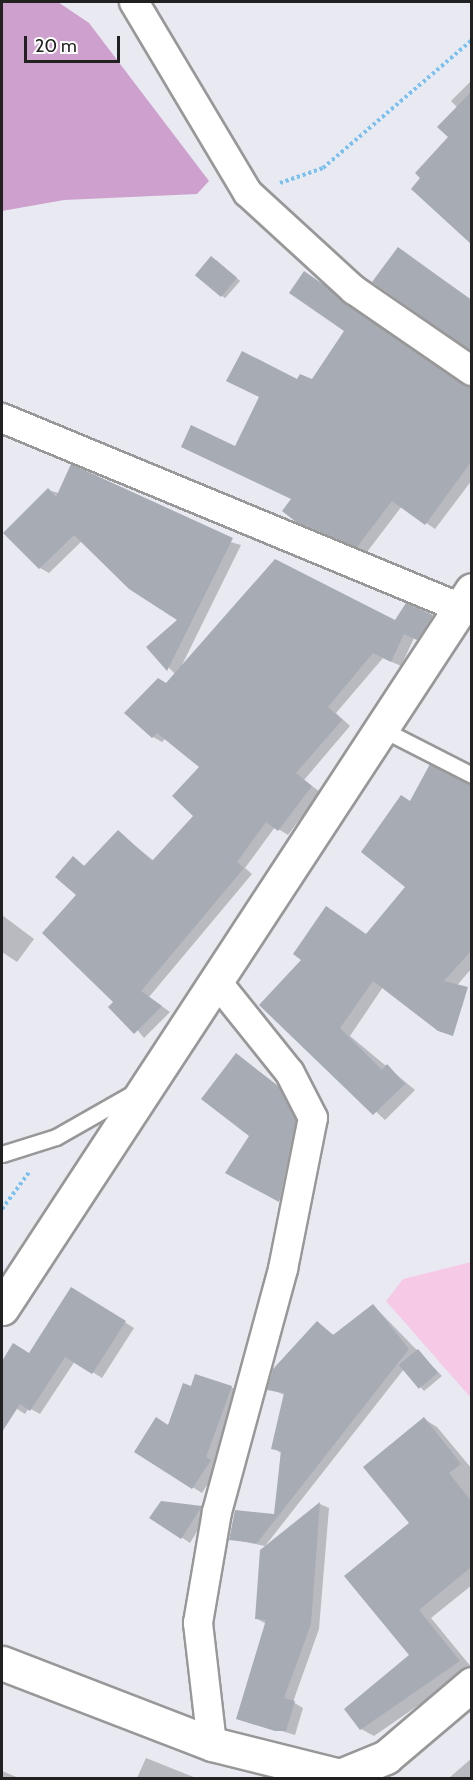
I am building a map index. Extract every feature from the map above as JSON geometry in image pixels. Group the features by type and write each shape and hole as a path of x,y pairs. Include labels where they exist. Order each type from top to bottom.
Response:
{"street":[{"path":"134,2 248,193 354,290 471,370"},
{"path":"2,418 466,599 2,1308"},
{"path":"212,1744 198,1623 217,1512 284,1269 312,1118 290,1073 217,982"},
{"path":"2,1663 212,1744 340,1776 386,1757 471,1684"}],"lane":[{"path":"382,729 471,775"},
{"path":"2,1154 56,1137 148,1084"}],"path":[{"path":"248,193 323,168 471,40"}],"shaded area":[{"path":"2,2 58,2 89,23 209,181 197,194 64,200 2,211"},
{"path":"472,1262 471,1398 386,1301 403,1279"}],"building":[{"path":"471,92 471,244 411,189 420,178 415,173 448,137 437,127"},
{"path":"398,247 471,300 471,351 372,282"},
{"path":"211,256 237,278 221,297 195,275"},
{"path":"304,271 471,387 471,462 425,525 392,501 357,547 296,522 282,511 291,499 181,447 191,425 235,446 259,397 226,381 242,351 297,379 300,374 312,379 344,331 289,293"},
{"path":"71,464 233,538 167,671 146,647 177,620 129,589 74,535 39,569 3,533 48,488 56,497"},
{"path":"275,559 395,620 406,603 433,615 417,640 404,634 391,662 373,653 328,707 342,720 296,773 312,786 278,831 266,822 237,862 244,868 141,991 162,1006 134,1034 108,1007 113,1002 42,933 76,895 55,877 73,856 84,866 118,830 152,861 193,816 172,796 199,767 157,733 152,738 124,713 158,678 166,683"},
{"path":"430,764 471,785 471,951 444,981 468,987 453,1036 438,1031 373,981 340,1028 382,1070 387,1064 405,1084 373,1115 259,1005 301,960 293,954 326,906 366,934 405,887 361,852 401,795 410,801"},
{"path":"236,1053 278,1086 296,1120 279,1202 225,1173 249,1136 201,1099"},
{"path":"71,1287 126,1321 92,1374 65,1357 30,1411 20,1404 2,1432 2,1361 13,1343 29,1353"},
{"path":"373,1304 409,1349 257,1543 229,1540 235,1510 274,1514 281,1451 271,1449 284,1393 267,1390 273,1369 317,1321 333,1335"},
{"path":"418,1349 438,1373 419,1389 399,1365"},
{"path":"195,1374 232,1386 206,1457 211,1460 192,1489 134,1452 156,1417 168,1425 183,1383 191,1386"},
{"path":"424,1417 461,1464 449,1473 471,1501 471,1567 419,1610 460,1661 360,1730 344,1709 409,1655 344,1576 409,1523 363,1467"},
{"path":"161,1501 202,1506 181,1539 149,1518"},
{"path":"320,1502 311,1624 284,1698 295,1701 286,1731 275,1731 236,1719 266,1620 255,1619 260,1550"}]}
